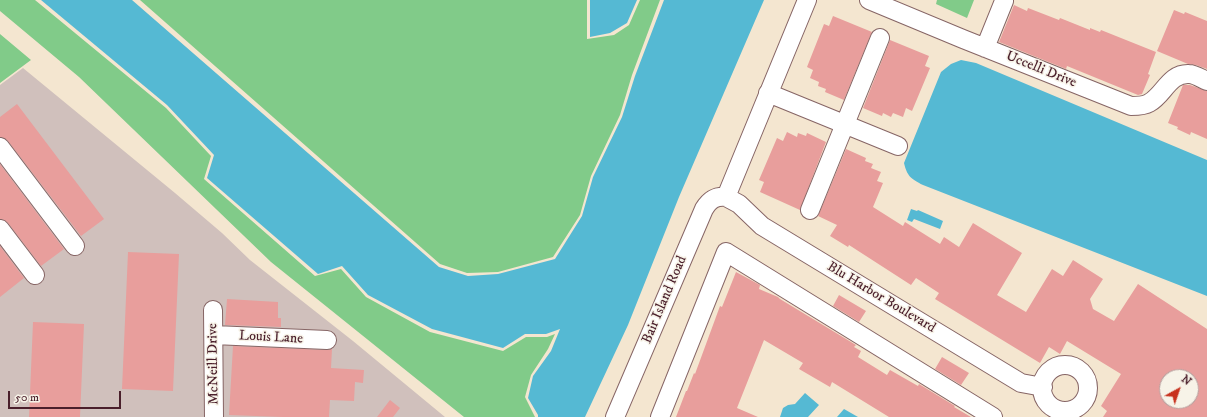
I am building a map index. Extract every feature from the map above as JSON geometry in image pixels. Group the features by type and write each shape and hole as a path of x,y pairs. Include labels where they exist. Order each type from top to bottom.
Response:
{"street":[{"path":"726,196 807,0"},
{"name":"Uccelli Drive","path":"869,0 1131,106 1140,106 1150,103 1171,80 1178,76 1190,74 1207,81"},
{"path":"985,48 1004,1"},
{"path":"810,210 880,38"},
{"path":"768,93 898,146"},
{"path":"0,147 75,246"},
{"name":"Bair Island Road","path":"618,416 704,208 707,203 713,199 719,196 726,196"},
{"name":"Blu Harbor Boulevard","path":"726,196 743,208 762,226 1014,379 1021,383 1043,387"},
{"path":"0,229 35,275"},
{"path":"660,417 726,252 992,417"},
{"name":"McNeill Drive","path":"213,310 214,417"},
{"name":"Louis Lane","path":"214,335 327,340"}],"shaded area":[{"path":"23,68 175,193 222,233 250,260 353,341 445,417 0,417 0,85"}],"green space":[{"path":"0,0 35,0 166,108 211,156 204,179 315,276 341,269 366,297 430,332 503,351 526,337 547,337 555,334 548,349 531,375 525,397 535,417 464,417 271,262 79,77 0,11"},
{"path":"140,0 587,0 587,39 614,35 629,25 640,0 660,0 632,75 620,115 591,176 580,215 553,257 498,272 467,273 440,264"},
{"path":"937,0 974,0 967,18 936,4"},
{"path":"0,34 31,60 0,83"}],"water":[{"path":"41,0 132,0 439,267 468,276 498,274 555,259 582,216 593,177 622,117 635,76 664,0 764,0 679,197 628,325 585,417 538,417 528,398 533,376 551,351 560,329 546,334 525,334 503,348 432,329 368,295 342,266 318,274 207,178 214,155 167,105"},
{"path":"590,0 637,0 627,23 610,33 590,37"},
{"path":"961,60 976,63 1207,160 1207,296 923,185 910,177 904,163 941,72 951,64"},
{"path":"911,209 918,210 943,221 940,229 914,219 912,222 907,220"},
{"path":"805,393 819,405 808,417 780,417 783,408 788,405 795,404"},
{"path":"844,409 858,417 837,417"}],"building":[{"path":"1014,5 1027,11 1028,8 1059,20 1060,18 1090,30 1090,28 1100,32 1101,30 1156,52 1148,74 1150,75 1142,94 1138,95 1067,66 1066,69 999,42"},
{"path":"1174,10 1184,14 1185,12 1207,21 1207,69 1188,64 1157,51"},
{"path":"833,16 872,32 844,100 825,92 826,89 818,86 819,82 810,78 813,70 807,67 824,24 829,26"},
{"path":"890,40 929,56 925,66 930,68 912,111 906,108 903,117 893,113 891,117 883,113 882,116 863,108"},
{"path":"1183,85 1190,85 1207,91 1207,139 1191,132 1190,135 1177,129 1178,127 1168,123"},
{"path":"17,104 104,219 81,236 8,141 0,137 0,117"},
{"path":"787,132 797,137 798,133 806,136 807,133 826,142 800,210 760,192 764,182 759,180 777,138 783,141"},
{"path":"846,149 866,158 865,161 873,164 871,168 881,172 877,181 883,183 873,207 903,226 905,222 940,244 944,237 959,247 973,223 1022,253 997,295 1026,312 1052,269 1063,276 1073,260 1103,279 1090,299 1093,309 1114,321 1138,284 1207,329 1207,417 1103,417 1107,411 1101,406 1121,374 1067,341 1060,354 1049,347 1040,363 935,299 939,293 916,278 911,285 849,245 848,247 830,236 837,225 818,216"},
{"path":"0,164 64,249 41,266 8,223 0,219"},
{"path":"0,246 24,278 0,297"},
{"path":"128,252 179,254 173,391 122,389"},
{"path":"736,272 760,285 759,289 778,297 856,345 854,347 861,351 858,357 887,375 890,370 918,386 919,384 971,417 889,417 832,382 830,387 799,369 803,363 764,340 737,408 758,417 676,417 694,373 695,374 720,306 722,307"},
{"path":"839,295 866,311 859,322 833,306"},
{"path":"227,299 278,302 278,318 281,318 281,327 225,325"},
{"path":"33,322 84,324 80,417 29,417"},
{"path":"233,346 332,349 331,368 364,370 363,383 355,382 354,401 330,400 329,417 229,415"},
{"path":"942,357 969,373 961,385 935,369"},
{"path":"390,400 400,408 393,417 377,417"}]}
